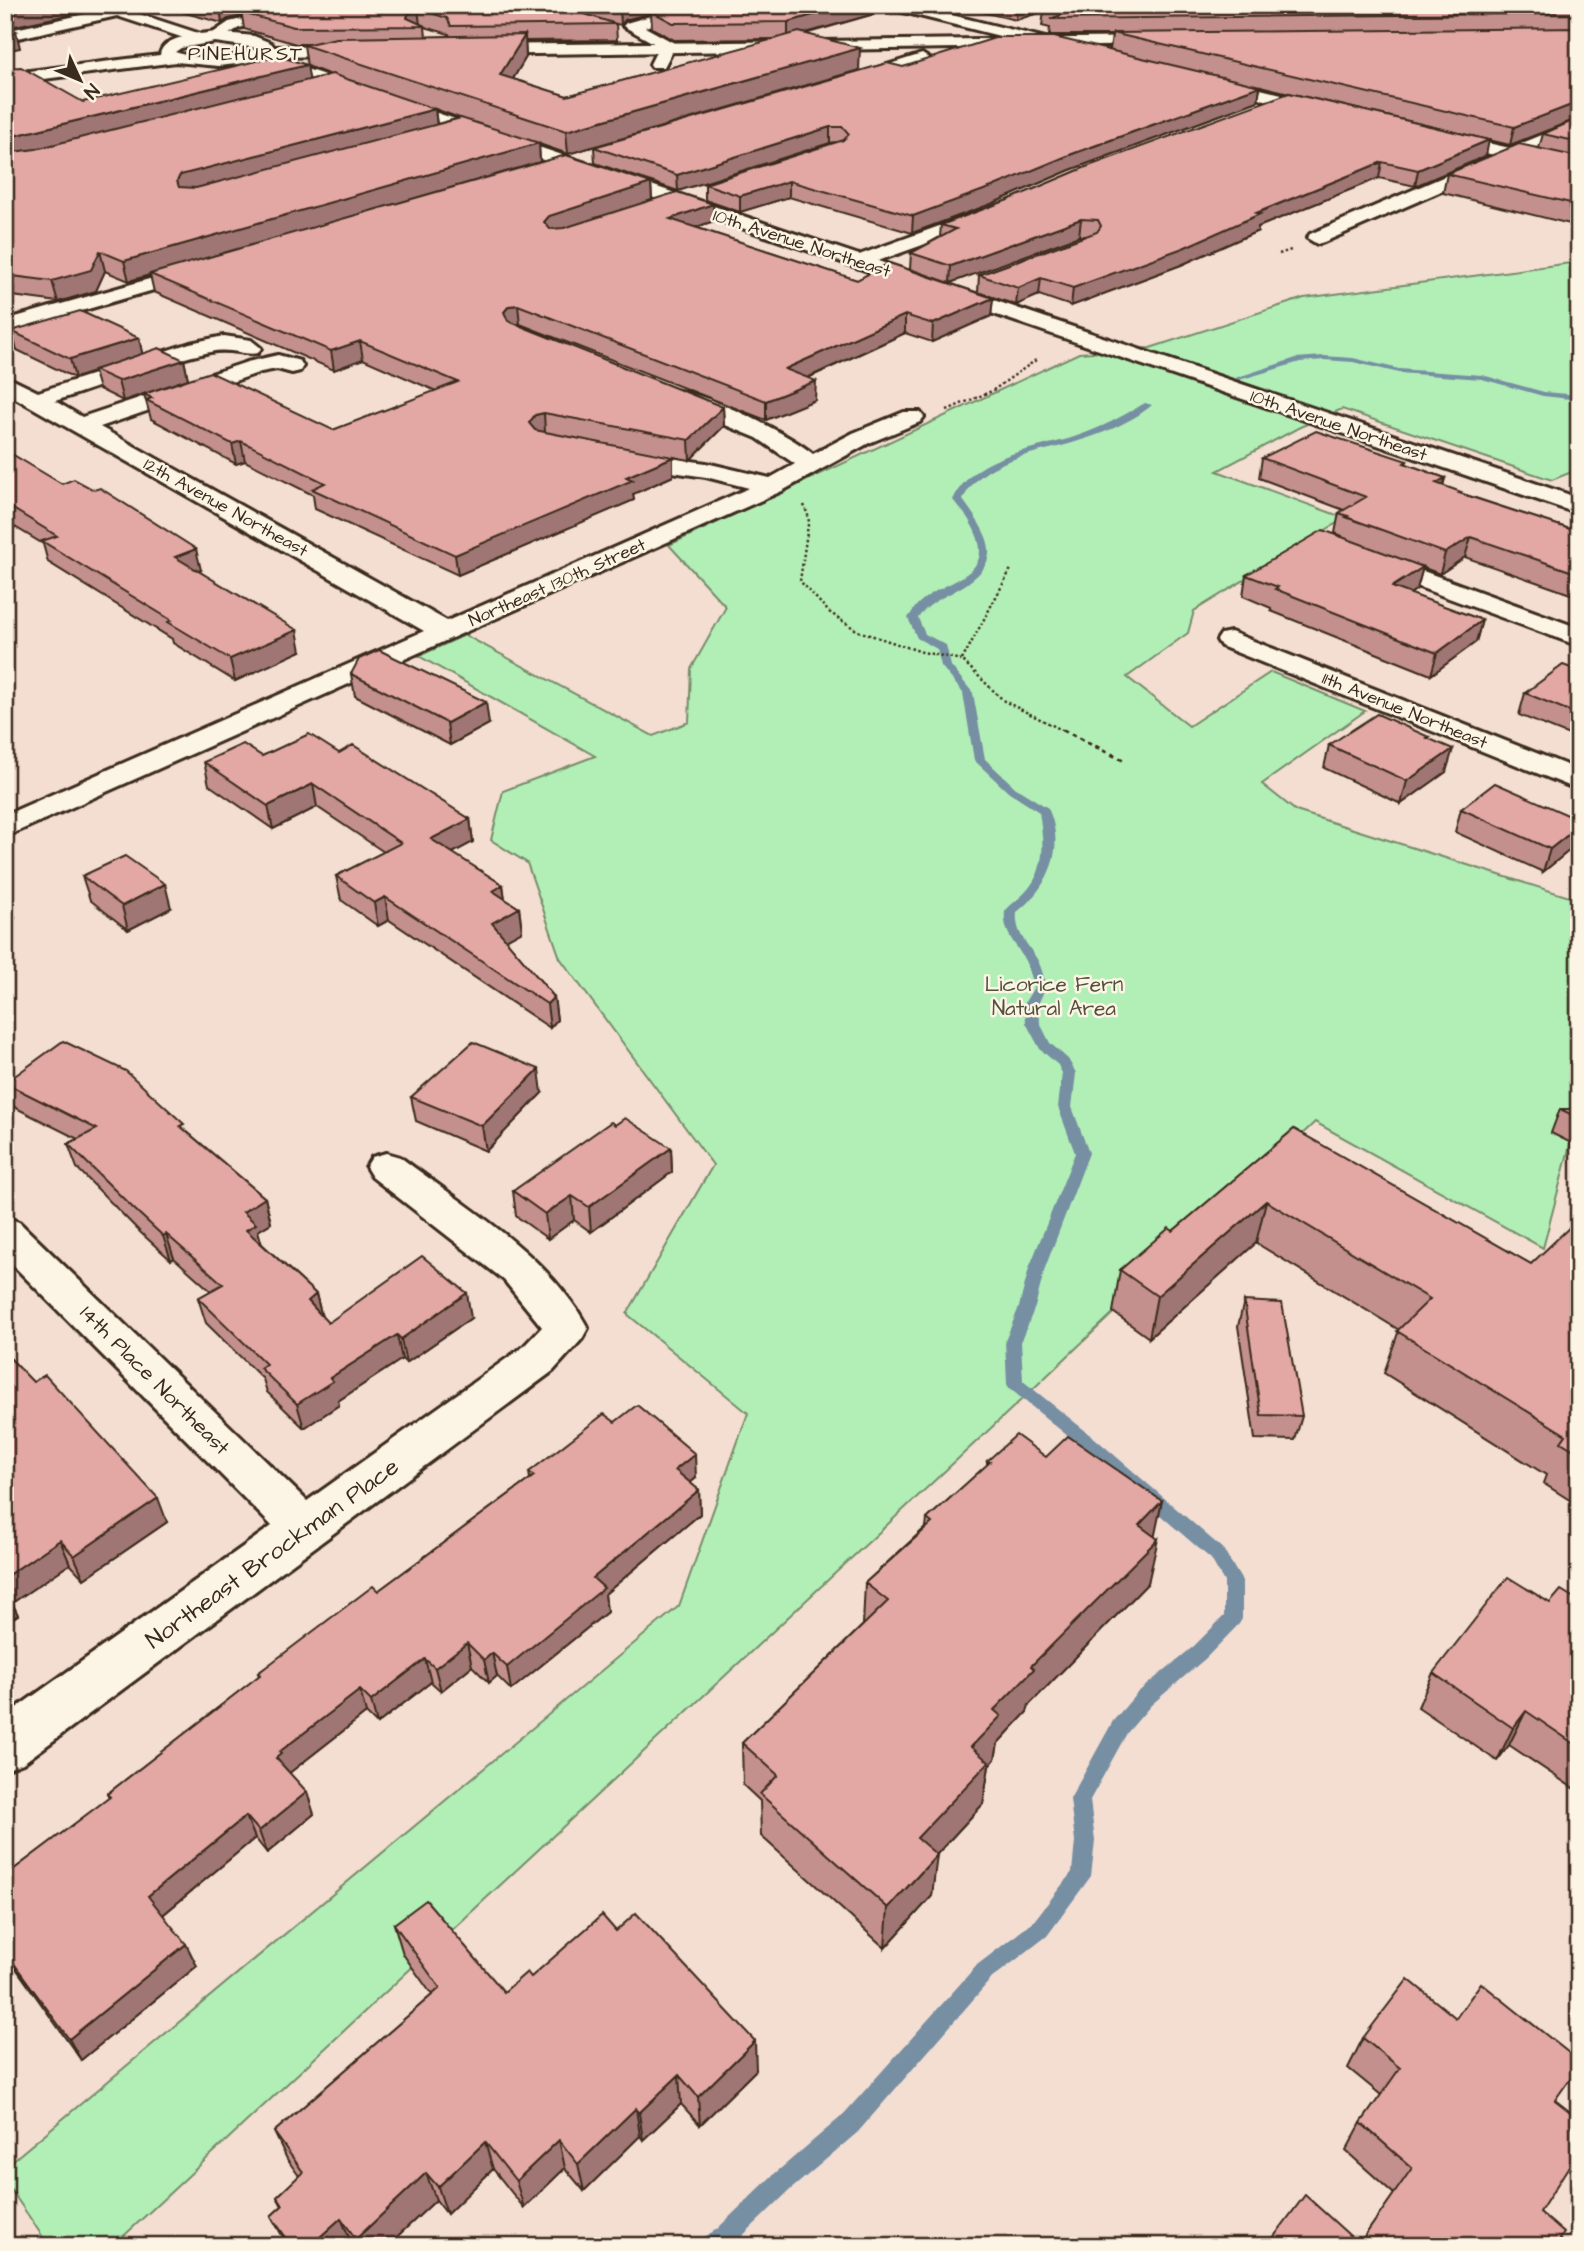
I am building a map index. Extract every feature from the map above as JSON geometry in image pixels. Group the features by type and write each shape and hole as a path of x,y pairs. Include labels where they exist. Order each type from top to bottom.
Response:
{"street":[{"path":"96,5 112,18 134,25 161,26 207,38 254,41 266,46 270,52"},
{"path":"174,58 167,54 176,44 207,38 234,24 284,11 323,5"},
{"path":"658,64 668,44 631,26 706,5"},
{"path":"892,5 1115,59"},
{"path":"5,36 112,18"},
{"path":"1002,31 1028,24"},
{"path":"620,32 628,38 624,48"},
{"path":"449,50 1176,41"},
{"path":"5,79 174,58 230,60 270,52 369,51"},
{"name":"10th Avenue Northeast","path":"270,52 274,63 335,85 1579,506"},
{"path":"829,87 922,59"},
{"path":"1188,77 1337,113"},
{"path":"305,92 335,85"},
{"path":"1258,110 1283,100"},
{"path":"1317,238 1579,125"},
{"path":"435,135 463,128"},
{"path":"1418,132 1579,170"},
{"path":"540,172 606,153"},
{"path":"653,210 714,189"},
{"path":"858,262 1010,206"},
{"path":"5,327 219,265"},
{"path":"949,293 981,281"},
{"path":"36,400 198,348 223,342 239,342 250,348"},
{"path":"81,425 255,367 278,362 292,366"},
{"name":"12th Avenue Northeast","path":"5,383 447,632"},
{"path":"658,389 782,440 799,452 811,467"},
{"name":"Northeast 130th Street","path":"5,827 773,486 862,438 912,417"},
{"path":"598,454 706,470 773,486"},
{"path":"1342,549 1579,638"},
{"name":"11th Avenue Northeast","path":"1231,640 1579,781"},
{"name":"Northeast Brockman Place","path":"5,1746 538,1359 567,1328 519,1269 386,1167"},
{"name":"14th Place Northeast","path":"5,1232 305,1530"}],"path":[{"path":"912,417 944,411 992,391 1036,360"},
{"path":"773,486 802,500 808,518 800,582 829,612 858,631 922,652 962,660 1004,701 1123,760"},
{"path":"962,660 1012,569"}],"green space":[{"name":"Licorice Fern Natural Area","path":"1579,262 1579,469 1552,480 1342,409 1300,427 1217,471 1345,518 1194,611 1188,633 1127,677 1189,726 1271,672 1365,711 1262,784 1296,811 1579,900 1579,1124 1574,1130 1543,1248 1315,1122 1034,1388 113,2246 49,2246 5,2181 5,2167 679,1606 748,1413 627,1314 713,1165 560,958 527,863 491,840 503,791 595,756 419,656 465,635 653,736 689,722 691,669 726,607 669,545 1079,353 1150,348 1304,298"}],"building":[{"path":"5,5 34,5 5,11"},
{"path":"277,5 557,5 616,24 451,26 447,18 418,9 408,14 407,18 425,26 294,27 242,13"},
{"path":"607,5 623,5 620,9"},
{"path":"673,5 848,5 788,22 673,23 651,11"},
{"path":"1057,5 1579,5 1579,13 1050,19 1064,14 1044,10"},
{"path":"5,27 16,31 5,33"},
{"path":"1579,28 1579,102 1514,127 1112,33"},
{"path":"799,32 860,48 566,131 304,45 336,38 525,35 500,75 567,96"},
{"path":"998,37 1054,37 1260,86 1072,154 913,216 789,181 740,196 705,184 844,140 849,134 843,127 830,127 677,175 594,147 887,63 903,67"},
{"path":"278,56 307,65 5,138 5,68 21,67 83,102"},
{"path":"332,74 435,109 180,175 177,181 179,187 196,188 461,118 539,143 124,261 100,251 91,270 52,281 5,275 5,153 36,149"},
{"path":"1289,93 1489,140 1418,170 1382,162 1256,213 1260,214 1183,248 1073,288 1041,278 1018,288 979,275 1097,232 1101,226 1098,220 1081,219 951,266 911,253 956,229 941,225 1086,167"},
{"path":"1579,118 1579,142 1543,134"},
{"path":"1519,144 1579,157 1579,205 1447,174"},
{"path":"566,155 651,183 549,216 544,222 550,229 564,228 677,192 713,204 670,219 857,280 889,263 993,298 933,324 905,315 785,369 816,381 766,401 518,305 509,306 504,312 508,321 723,407 689,440 544,413 535,415 529,423 535,430 673,457 626,477 633,480 455,555 312,489 325,483 241,441 232,444 146,400 152,398 144,394 210,372 333,430 458,382 360,341 331,351 150,274"},
{"path":"80,311 139,338 70,359 11,331"},
{"path":"159,348 184,360 118,381 94,370"},
{"path":"1316,431 1407,461 1404,463 1445,478 1436,483 1461,492 1459,493 1579,532 1579,574 1471,537 1445,553 1346,517 1348,516 1339,513 1366,497 1262,458"},
{"path":"5,450 62,484 74,479 94,490 100,488 196,549 175,557 297,630 230,659 168,622 171,620 42,541 57,536 5,504"},
{"path":"1323,530 1423,567 1392,587 1482,620 1437,653 1246,575"},
{"path":"379,650 486,702 447,723 351,674 359,659"},
{"path":"1563,665 1579,671 1579,715 1525,693"},
{"path":"1377,714 1453,749 1407,781 1329,745"},
{"path":"309,734 339,753 353,745 470,819 431,839 503,885 493,891 519,908 492,923 554,997 547,1004 385,897 374,903 336,876 401,843 313,784 268,806 204,762 243,744 262,756"},
{"path":"1495,783 1579,820 1579,826 1550,849 1461,809"},
{"path":"125,856 165,884 122,906 82,876"},
{"path":"63,1041 126,1071 184,1124 180,1126 265,1198 243,1212 256,1224 246,1230 316,1294 308,1301 328,1323 422,1256 467,1293 401,1339 397,1335 330,1378 333,1381 297,1404 260,1368 266,1364 198,1298 223,1284 166,1234 163,1236 68,1144 97,1129 5,1083"},
{"path":"473,1042 539,1069 482,1126 411,1097"},
{"path":"1560,1109 1579,1109 1579,1118"},
{"path":"625,1118 671,1148 589,1207 572,1196 545,1214 513,1191 611,1122 615,1125"},
{"path":"1294,1129 1531,1264 1574,1223 1579,1226 1579,1453 1561,1442 1566,1435 1397,1331 1430,1299 1266,1201 1157,1296 1120,1270 1169,1228 1173,1231"},
{"path":"1244,1301 1282,1303 1302,1416 1261,1415"},
{"path":"5,1353 33,1382 45,1375 158,1498 74,1556 60,1540 5,1577"},
{"path":"637,1405 695,1454 675,1470 699,1490 593,1578 604,1588 507,1667 492,1653 484,1660 467,1643 435,1668 425,1659 371,1701 360,1690 279,1752 281,1754 276,1758 307,1792 259,1831 246,1816 148,1896 186,1944 69,2039 5,1951 5,1876 110,1797 107,1794 260,1675 258,1673 373,1586 378,1591 534,1476 529,1472 604,1414 615,1422"},
{"path":"1016,1435 1046,1457 1068,1436 1162,1501 1139,1525 1158,1539 1031,1666 1034,1669 994,1710 1001,1716 971,1747 989,1762 917,1838 937,1855 888,1908 760,1794 778,1775 742,1743 888,1601 865,1583 932,1523 927,1519"},
{"path":"1508,1577 1550,1603 1561,1590 1579,1601 1579,1747 1526,1711 1513,1728 1433,1673"},
{"path":"426,1900 504,1992 527,1972 531,1977 602,1915 616,1931 636,1913 755,2041 698,2097 679,2075 639,2113 636,2108 578,2164 559,2140 516,2181 485,2142 438,2187 426,2173 356,2239 341,2218 310,2246 292,2246 271,2216 283,2205 277,2197 303,2172 274,2132 440,1988 394,1924"},
{"path":"1408,1979 1456,2018 1481,1983 1579,2061 1579,2066 1555,2100 1578,2118 1572,2126 1579,2132 1579,2150 1540,2212 1564,2233 1560,2239 1568,2246 1267,2246 1305,2195 1359,2244 1412,2168 1361,2123 1400,2068 1363,2038"}],"waterway":[{"path":"1239,378 1299,360 1324,358 1353,360 1399,371 1482,377 1543,394 1579,398"},
{"path":"711,2246 725,2237 781,2183 850,2124 984,1972 1040,1929 1081,1876 1085,1841 1080,1799 1120,1727 1144,1699 1200,1652 1233,1619 1233,1581 1217,1554 1091,1445 1015,1384 1013,1341 1027,1307 1037,1268 1082,1153 1065,1107 1069,1073 1063,1062 1045,1046 1033,1023 1032,1002 1040,987 1031,960 1012,933 1010,920 1011,911 1034,890 1041,879 1046,867 1049,841 1044,810 1012,790 980,760 968,693 946,666 942,647 921,636 913,618 923,605 972,576 981,566 985,555 983,540 975,522 958,500 964,486 976,475 1010,458 1089,435 1148,405"}],"district":[{"name":"PINEHURST","path":"246,53"}]}
